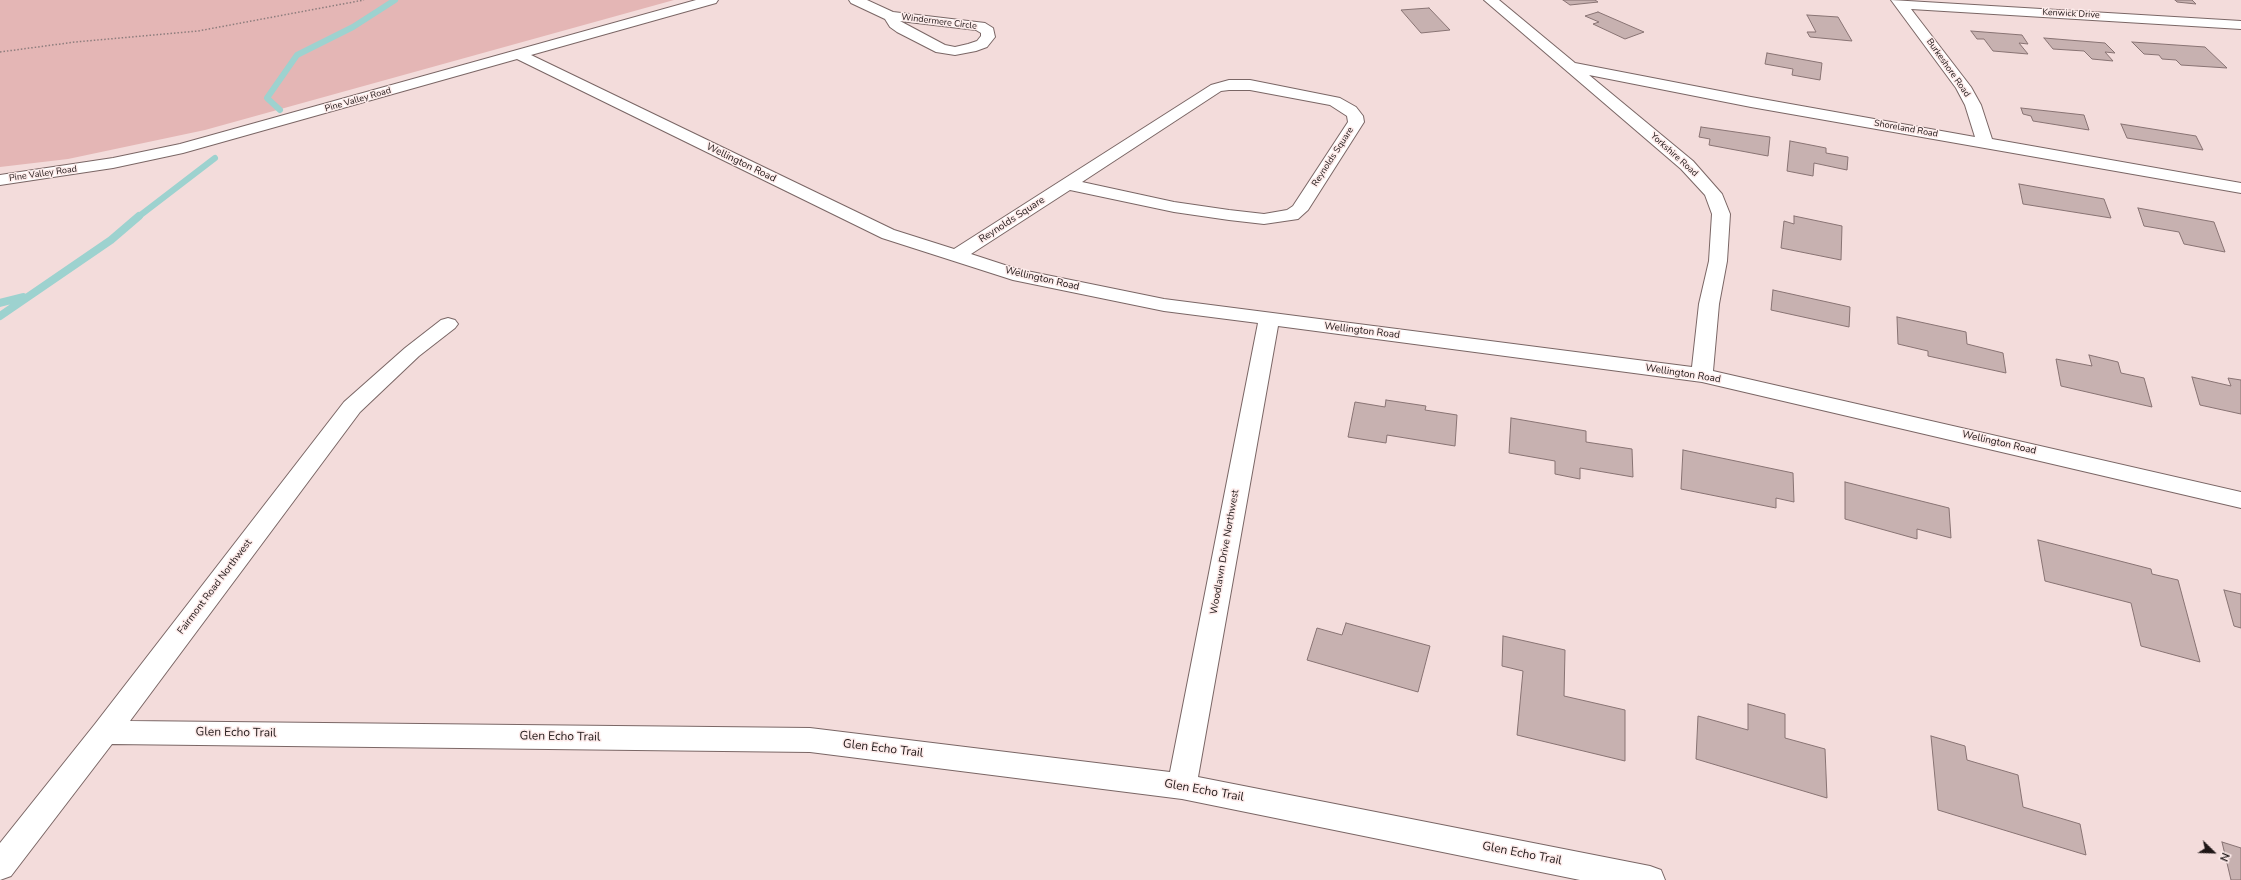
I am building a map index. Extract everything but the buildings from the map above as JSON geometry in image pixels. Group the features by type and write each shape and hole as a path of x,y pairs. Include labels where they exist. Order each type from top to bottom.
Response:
{"street":[{"name":"Pine Valley Road","path":"0,180 113,163 183,148 712,0"},
{"name":"Windermere Circle","path":"856,0 890,16 980,26 988,31 988,37 982,44 971,48 955,51 941,49 902,29 895,24 890,16"},
{"name":"Yorkshire Road","path":"1491,0 1686,166 1713,194 1721,214 1718,261 1709,304 1702,375"},
{"name":"Kenwick Drive","path":"1900,2 2241,25"},
{"name":"Burkeshore Road","path":"1900,2 1974,105 1983,133 1984,142"},
{"name":"Wellington Road","path":"518,54 888,234 1013,274 1164,305 1702,375 2241,500"},
{"name":"Shoreland Road","path":"1571,67 1751,102 2241,188"},
{"name":"Reynolds Square","path":"956,256 1067,184 1216,88 1229,85 1250,85 1335,101 1348,107 1355,116 1356,122 1299,210 1292,215 1280,218 1264,219 1174,207 1067,184"},
{"name":"Woodlawn Drive Northwest","path":"1182,786 1269,319"},
{"name":"Fairmont Road Northwest","path":"0,866 105,732 352,407 412,352 448,324"},
{"name":"Glen Echo Trail","path":"105,732 810,740 1182,786 1650,880"}],"path":[{"path":"0,52 198,31 364,0"}],"shaded area":[{"path":"0,0 674,0 205,130 68,159 0,167"}],"waterway":[{"path":"280,110 267,98 297,55 353,27 395,0"},
{"path":"138,217 215,158"},
{"path":"0,316 111,240 139,216"},
{"path":"0,303 23,297"}]}
